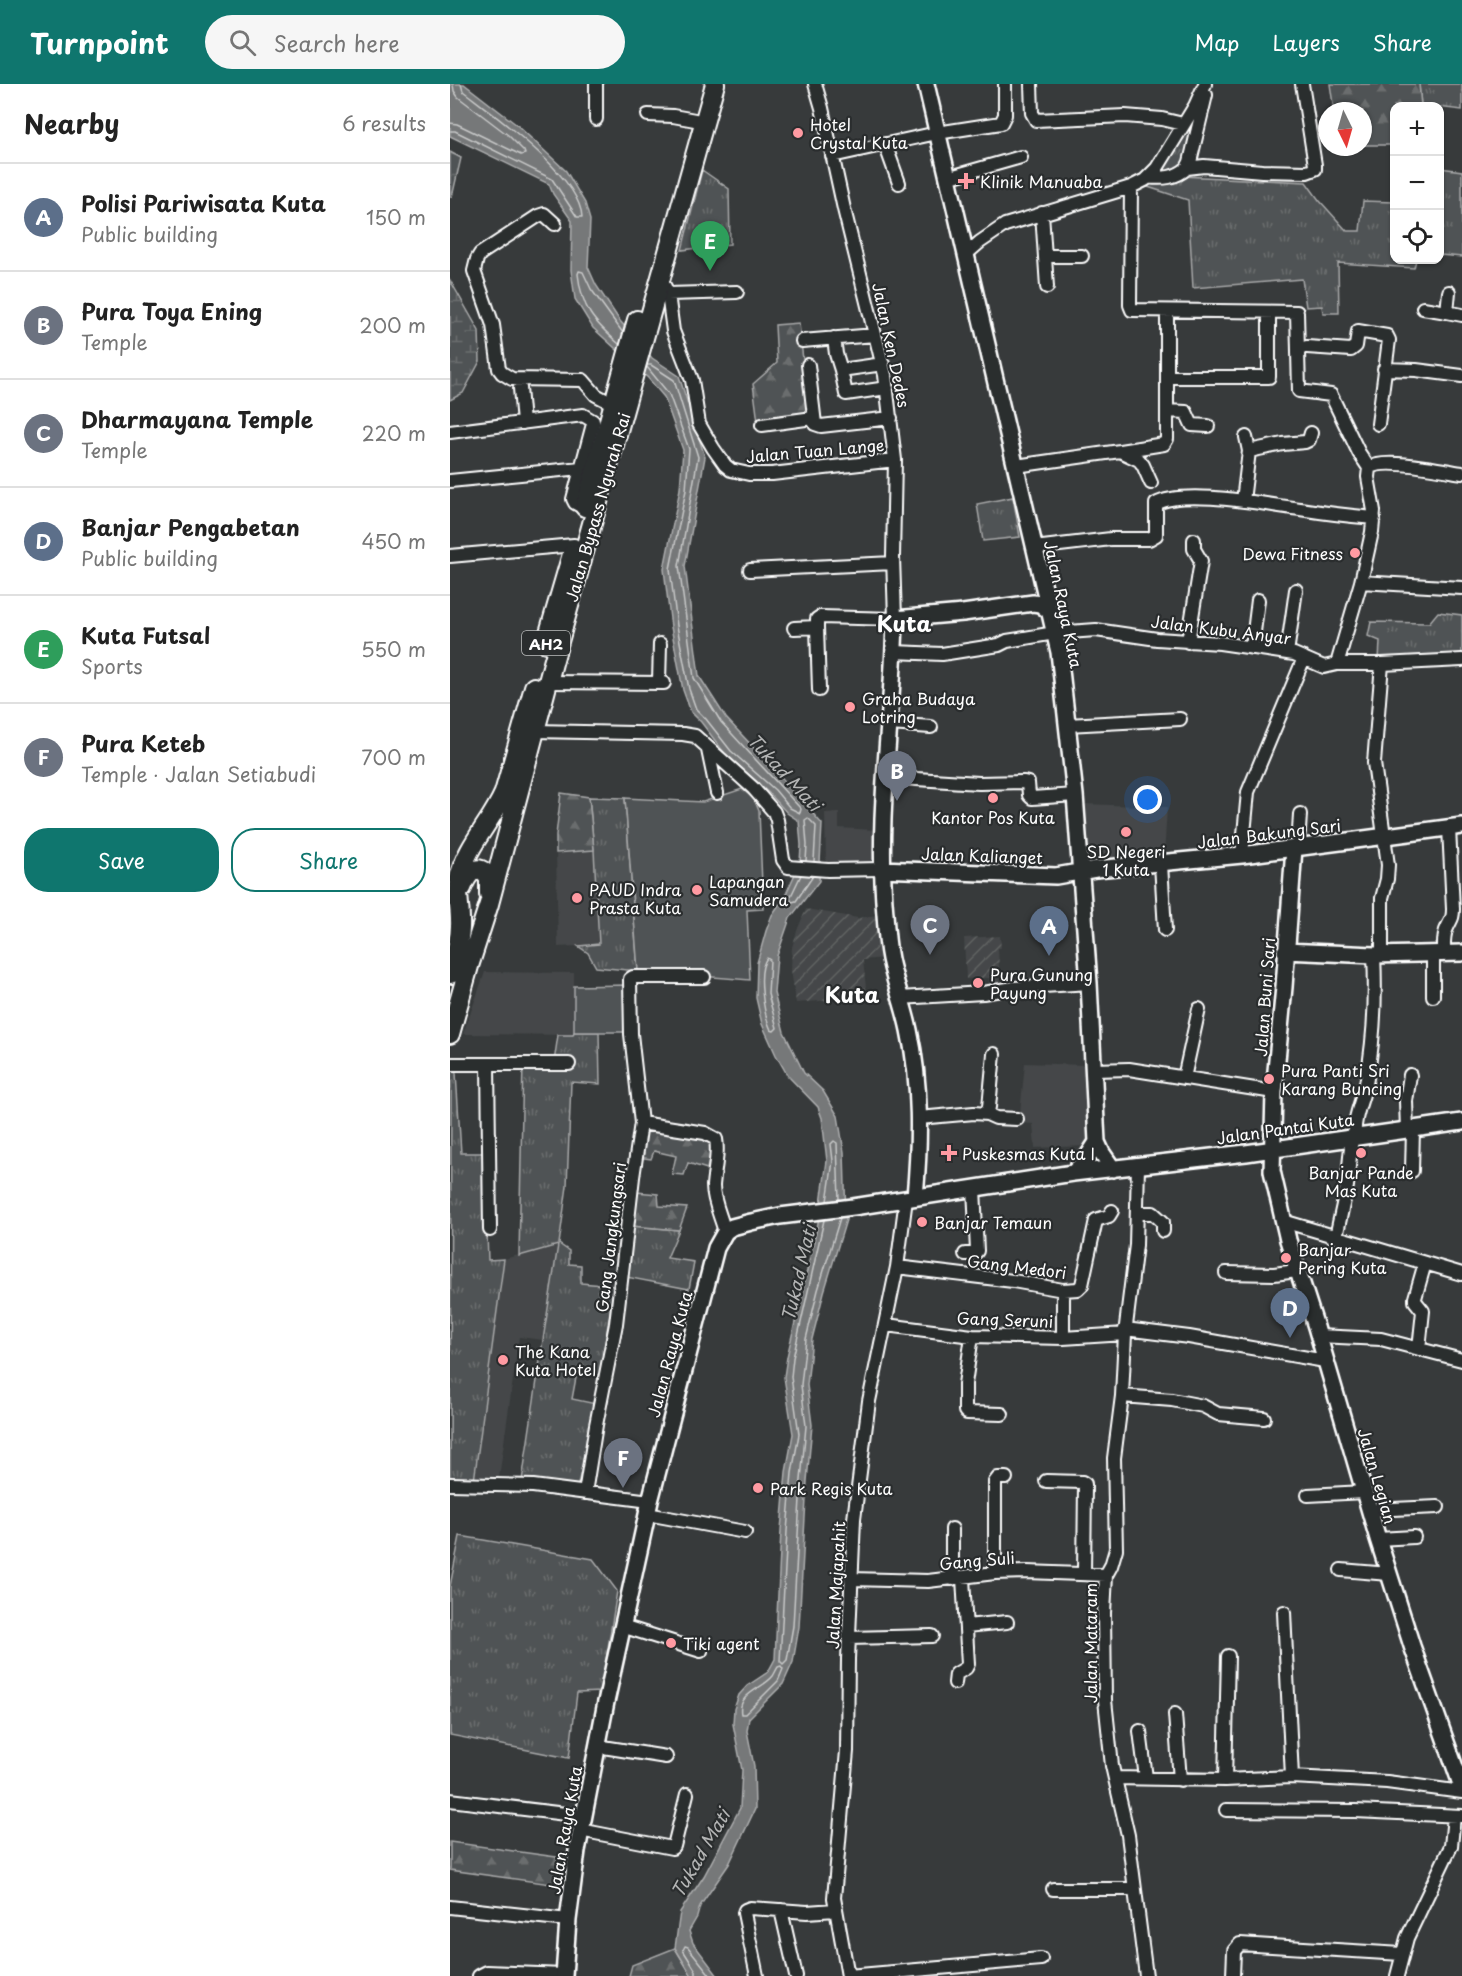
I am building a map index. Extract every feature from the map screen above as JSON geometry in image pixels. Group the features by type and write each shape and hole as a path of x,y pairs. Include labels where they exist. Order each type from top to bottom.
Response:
{"highway":[{"name":"Jalan Bypass Ngurah Rai","path":"450,1034 489,904 665,239 703,84"},
{"name":"Jalan Bypass Ngurah Rai","path":"639,333 664,287 665,239 715,84"},
{"name":"Jalan Bypass Ngurah Rai","path":"450,974 460,930 458,883 465,859 499,805 504,793 613,404 626,380"},
{"path":"459,901 468,874 478,870 484,872 489,878 489,904"}],"main road":[{"name":"Jalan Raya Kuta","path":"926,84 1055,633 1075,795 1089,983 1097,1142 1113,1169"},
{"path":"1033,603 1046,590"},
{"path":"911,1198 919,1118 915,1066 909,1029 887,944 881,869 895,619 1033,603 1040,604 1050,612"},
{"name":"Jalan Bakung Sari","path":"1081,872 1242,855 1455,827"},
{"name":"Jalan Buni Sari","path":"1272,1171 1274,1092 1296,848"},
{"name":"Jalan Kalianget","path":"881,869 1037,876 1081,872"},
{"path":"1285,951 1378,955 1462,953"},
{"name":"Jalan Pantai Kuta","path":"1113,1169 1246,1153 1462,1122"},
{"path":"1073,1173 1084,1162 1097,1142"},
{"path":"1246,1153 1272,1171"},
{"path":"725,1232 732,1227 751,1222 818,1211 1113,1169"},
{"name":"Jalan Legian","path":"1272,1171 1297,1271 1378,1539 1412,1647 1462,1787"},
{"name":"Jalan Raya Kuta","path":"564,1976 568,1920 581,1823 622,1626 648,1507 716,1248 725,1232"}],"street":[{"path":"596,84 596,119"},
{"name":"Jalan Ken Dedes","path":"815,84 887,388 895,460 893,563 895,619"},
{"path":"832,156 937,133 1001,123 1005,116 1005,84"},
{"path":"1031,84 1032,113 1036,120 1125,116 1162,119 1183,124"},
{"path":"1153,173 1204,166 1262,171 1307,172 1315,169 1302,84"},
{"path":"965,255 1005,225 1131,188 1153,173 1195,106 1205,85"},
{"path":"1187,168 1206,95 1205,85"},
{"path":"648,115 695,120"},
{"path":"885,144 899,183"},
{"path":"947,178 1021,157"},
{"path":"1131,188 1130,308 1167,312 1298,313 1299,391 1331,395 1359,453 1369,468 1368,477 1374,501 1374,518 1361,582 1337,664"},
{"path":"1042,213 1047,287"},
{"path":"555,224 544,214 538,216 480,254 477,259 474,271 493,325 500,369 506,377 512,379 583,380 596,395 613,404"},
{"path":"1045,256 1082,256"},
{"path":"664,287 737,292"},
{"name":"Jalan Tuan Lange","path":"664,287 673,331 692,380 699,424 712,448 731,470 749,474 772,474 895,460"},
{"path":"1447,312 1449,292"},
{"path":"1423,308 1462,315"},
{"path":"1016,466 1164,444 1167,440 1167,312"},
{"path":"1167,377 1269,376 1269,312"},
{"path":"1307,347 1347,351 1356,346 1358,331 1385,334 1389,340 1378,424"},
{"path":"802,341 875,335"},
{"path":"834,338 846,394 887,388"},
{"path":"842,370 883,364"},
{"path":"808,365 815,424 821,426 891,418"},
{"path":"1384,369 1416,370 1462,376"},
{"path":"520,388 523,423"},
{"path":"1167,411 1186,412 1192,425 1208,426"},
{"path":"450,432 583,414 590,418 593,424 573,499 574,503 584,508"},
{"path":"762,425 813,418"},
{"path":"1249,451 1305,442 1309,440 1311,433"},
{"path":"1243,501 1249,451 1246,436"},
{"path":"1120,451 1139,460 1151,483"},
{"path":"1369,468 1376,464 1397,464 1462,473"},
{"path":"450,481 581,468"},
{"path":"1034,548 1111,539 1149,539 1156,535 1156,506 1162,501 1204,498 1243,501 1374,518"},
{"path":"1188,642 1201,561 1194,549 1194,540"},
{"path":"450,556 574,545"},
{"path":"750,570 893,563"},
{"path":"1361,582 1462,588"},
{"path":"1287,653 1296,590"},
{"path":"1252,648 1258,600"},
{"path":"819,690 817,619 820,617 895,619"},
{"path":"794,628 817,627"},
{"name":"Jalan Kubu Anyar","path":"894,652 942,654 1055,633 1096,630 1287,653 1324,667 1337,664 1462,660"},
{"path":"548,682 662,682 660,644"},
{"path":"1242,855 1248,792 1304,658"},
{"path":"1336,1237 1347,1186 1355,1121 1366,1084 1382,898 1387,879 1388,865 1374,763 1382,664"},
{"path":"1067,725 1180,719"},
{"path":"890,724 931,727"},
{"path":"534,731 692,735 762,797 776,816 783,860 791,869 881,869"},
{"path":"708,750 717,793"},
{"path":"885,777 979,783 1024,782 1028,783 1029,795 1032,798 1075,795"},
{"path":"1296,848 1300,814"},
{"path":"1434,996 1438,954 1446,928 1453,919 1455,827"},
{"path":"1161,864 1165,930"},
{"name":"Gang Jangkungsari","path":"585,1492 616,1323 641,1123 631,1034 630,979 633,977 704,977"},
{"path":"900,998 1089,983"},
{"path":"1184,1078 1199,1009"},
{"path":"987,1114 994,1054"},
{"path":"450,1064 569,1064"},
{"path":"488,1064 490,1230"},
{"path":"1094,1070 1129,1070 1274,1092"},
{"path":"1410,1075 1406,1101 1412,1171"},
{"path":"919,1118 974,1113 987,1114 996,1118 1017,1119"},
{"path":"641,1123 705,1133 716,1139 717,1156 713,1188 725,1232"},
{"name":"Jalan Mataram","path":"1138,1166 1138,1213 1125,1332 1122,1396 1114,1458 1116,1549 1106,1575 1104,1613 1106,1700 1115,1778 1125,1818 1146,1976"},
{"path":"965,1254 974,1254 977,1251 974,1188"},
{"name":"Jalan Majapahit","path":"848,1976 835,1910 835,1878 848,1751 849,1638 854,1519 865,1426 911,1198"},
{"name":"Gang Medori","path":"897,1267 1012,1281 1063,1290 1078,1289 1081,1287 1095,1221 1109,1216 1112,1211"},
{"path":"1138,1213 1153,1213 1163,1222 1163,1231"},
{"path":"1283,1221 1462,1274"},
{"path":"1419,1349 1423,1311 1415,1302 1415,1298 1425,1263"},
{"path":"1226,1274 1297,1271"},
{"path":"1063,1290 1063,1338"},
{"name":"Gang Seruni","path":"886,1325 972,1336 1063,1338 1125,1332 1189,1337 1325,1361"},
{"path":"972,1336 965,1384 965,1411 967,1413 1002,1414"},
{"path":"1318,1336 1381,1339 1462,1359"},
{"path":"1122,1396 1172,1400 1203,1406 1216,1414 1264,1418"},
{"path":"994,1573 995,1480 1006,1478"},
{"path":"1046,1481 1085,1484 1084,1574"},
{"path":"450,1484 533,1486 585,1492 745,1532"},
{"path":"1308,1495 1364,1492"},
{"path":"1370,1510 1438,1507"},
{"path":"952,1529 966,1626 968,1664 956,1674 955,1683"},
{"path":"1378,1539 1414,1537"},
{"path":"1341,1570 1389,1574"},
{"name":"Gang Suli","path":"851,1579 908,1581 1027,1572 1106,1575"},
{"path":"1284,1612 1292,1777"},
{"path":"966,1626 1007,1622"},
{"path":"622,1626 701,1651"},
{"path":"849,1638 932,1636"},
{"path":"1225,1780 1228,1656"},
{"path":"1175,1714 1180,1780"},
{"path":"1140,1731 1146,1778"},
{"path":"597,1746 666,1757"},
{"path":"1115,1778 1225,1780 1292,1777 1387,1782 1462,1792"},
{"path":"450,1800 581,1823 672,1848 687,1794"},
{"path":"1226,1810 1355,1810 1458,1816 1451,1846 1407,1938 1397,1976"},
{"path":"1053,1889 1135,1889"},
{"path":"450,1907 568,1920"},
{"path":"757,1976 744,1911 748,1908 807,1912 835,1910"},
{"path":"781,1910 796,1976"},
{"path":"1233,1976 1233,1951 1239,1944 1402,1954"},
{"path":"848,1976 1041,1959"},
{"path":"479,1976 487,1972 564,1976"}],"shaded area":[{"name":"SD Negeri 1 Kuta","path":"1084,804 1167,807 1164,858 1097,864 1089,859"},
{"path":"839,812 839,828 877,830 876,865 826,865 825,813"},
{"name":"PAUD Indra Prasta Kuta","path":"594,850 599,945 558,947 556,853"},
{"path":"806,909 858,918 877,915 884,958 863,960 867,997 796,1003 791,970 792,947"},
{"path":"1000,936 1001,948 998,948 1000,987 990,992 989,978 966,979 964,938"},
{"path":"485,972 574,973 574,1035 463,1034"},
{"path":"1025,1063 1086,1065 1090,1137 1087,1146 1035,1148 1033,1124 1019,1123"},
{"name":"The Kana Kuta Hotel","path":"559,1244 543,1340 519,1337 499,1478 475,1476 504,1259"}],"green space":[{"path":"1330,84 1419,84 1421,102 1390,102 1390,145 1372,145 1372,102 1333,102"},
{"path":"1419,84 1462,84 1462,110 1444,108 1444,102 1421,102"},
{"path":"1194,116 1197,119 1182,176 1306,182 1347,231 1360,231 1363,201 1390,202 1390,264 1415,264 1414,268 1338,263 1339,313 1323,313 1322,306 1306,307 1302,279 1193,288 1188,200 1148,187"},
{"path":"450,152 461,158 452,197 450,197"},
{"path":"1444,169 1462,171 1462,257 1444,255"},
{"path":"702,170 729,189 730,244 682,250"},
{"path":"450,280 479,331 480,361 463,393 450,400"},
{"path":"799,323 809,416 758,422 753,384 777,363 775,325"},
{"path":"1013,497 1020,537 983,541 977,504"},
{"path":"1438,612 1462,615 1462,657 1379,661 1380,641 1368,636 1371,622 1429,623"},
{"name":"Lapangan Samudera","path":"742,789 754,799 759,811 763,909 747,910 750,980 638,971 625,798 703,802"},
{"path":"561,793 589,797 594,850 556,853"},
{"path":"589,797 625,798 638,971 596,967 588,953 578,946 599,944"},
{"path":"627,985 627,1032 574,1032 574,986"},
{"path":"574,1032 599,1032 600,1084 571,1082 567,1186 559,1244 569,1251 569,1264 581,1265 581,1283 614,1286 600,1375 577,1372 572,1399 596,1404 577,1489 522,1481 558,1245 519,1256 523,1062 554,1062 558,1035 573,1035"},
{"path":"451,1069 456,1073 461,1153 484,1153 488,1260 504,1259 474,1481 450,1479"},
{"path":"643,1126 713,1140 707,1169 688,1163 684,1175 672,1174 676,1156 654,1151 651,1159 638,1157"},
{"path":"636,1192 658,1194 659,1206 687,1208 679,1230 632,1226"},
{"path":"632,1226 679,1230 667,1258 694,1262 689,1289 626,1277"},
{"path":"460,1536 593,1559 617,1591 601,1692 577,1693 569,1758 450,1735 450,1586"},
{"path":"450,1842 570,1859 565,1886 450,1870"},
{"path":"675,1948 692,1976 629,1976 632,1965"}],"water":[{"name":"Tukad Mati","path":"450,84 464,84 517,125 566,171 585,203 590,220 588,267 596,285 620,321 652,358 679,376 705,457 685,566 699,676 726,718 822,824 819,881 790,918 777,956 774,993 784,1032 804,1073 823,1091 838,1116 844,1152 846,1220 812,1339 807,1385 812,1425 799,1627 793,1662 783,1684 749,1718 747,1731 754,1766 755,1809 729,1864 700,1906 689,1931 693,1943 718,1976 692,1976 675,1948 680,1912 704,1876 740,1808 742,1770 733,1724 734,1709 739,1695 747,1686 768,1672 775,1659 781,1530 786,1472 793,1434 784,1377 818,1223 827,1161 822,1118 818,1107 788,1076 776,1055 762,1024 756,998 757,963 766,931 800,863 799,821 787,813 771,795 726,755 691,712 683,690 671,627 664,569 680,489 683,450 664,397 648,378 593,328 575,299 571,270 572,221 553,194 549,184 450,136"}],"place":[{"name":"Hotel Crystal Kuta","path":"798,133"},
{"name":"Klinik Manuaba","path":"966,181"},
{"name":"Kuta Futsal","path":"710,271"},
{"name":"Dewa Fitness","path":"1355,553"},
{"name":"Graha Budaya Lotring","path":"850,707"},
{"name":"Kantor Pos Kuta","path":"993,798"},
{"name":"Pura Toya Ening","path":"897,801"},
{"name":"SD Negeri 1 Kuta","path":"1126,832"},
{"name":"Lapangan Samudera","path":"697,890"},
{"name":"PAUD Indra Prasta Kuta","path":"577,898"},
{"name":"Dharmayana Temple","path":"930,955"},
{"name":"Polisi Pariwisata Kuta","path":"1049,956"},
{"name":"Pura Gunung Payung","path":"978,983"},
{"name":"Pura Panti Sri Karang Buncing","path":"1269,1079"},
{"name":"Puskesmas Kuta I","path":"949,1153"},
{"name":"Banjar Pande Mas Kuta","path":"1361,1153"},
{"name":"Banjar Temaun","path":"922,1222"},
{"name":"Banjar Pering Kuta","path":"1286,1258"},
{"name":"Banjar Pengabetan","path":"1290,1338"},
{"name":"The Kana Kuta Hotel","path":"503,1360"},
{"name":"Pura Keteb","path":"623,1488"},
{"name":"Park Regis Kuta","path":"758,1488"},
{"name":"Tiki agent","path":"671,1643"}],"district":[{"name":"Kuta","path":"904,622"},
{"name":"Kuta","path":"852,993"}]}
